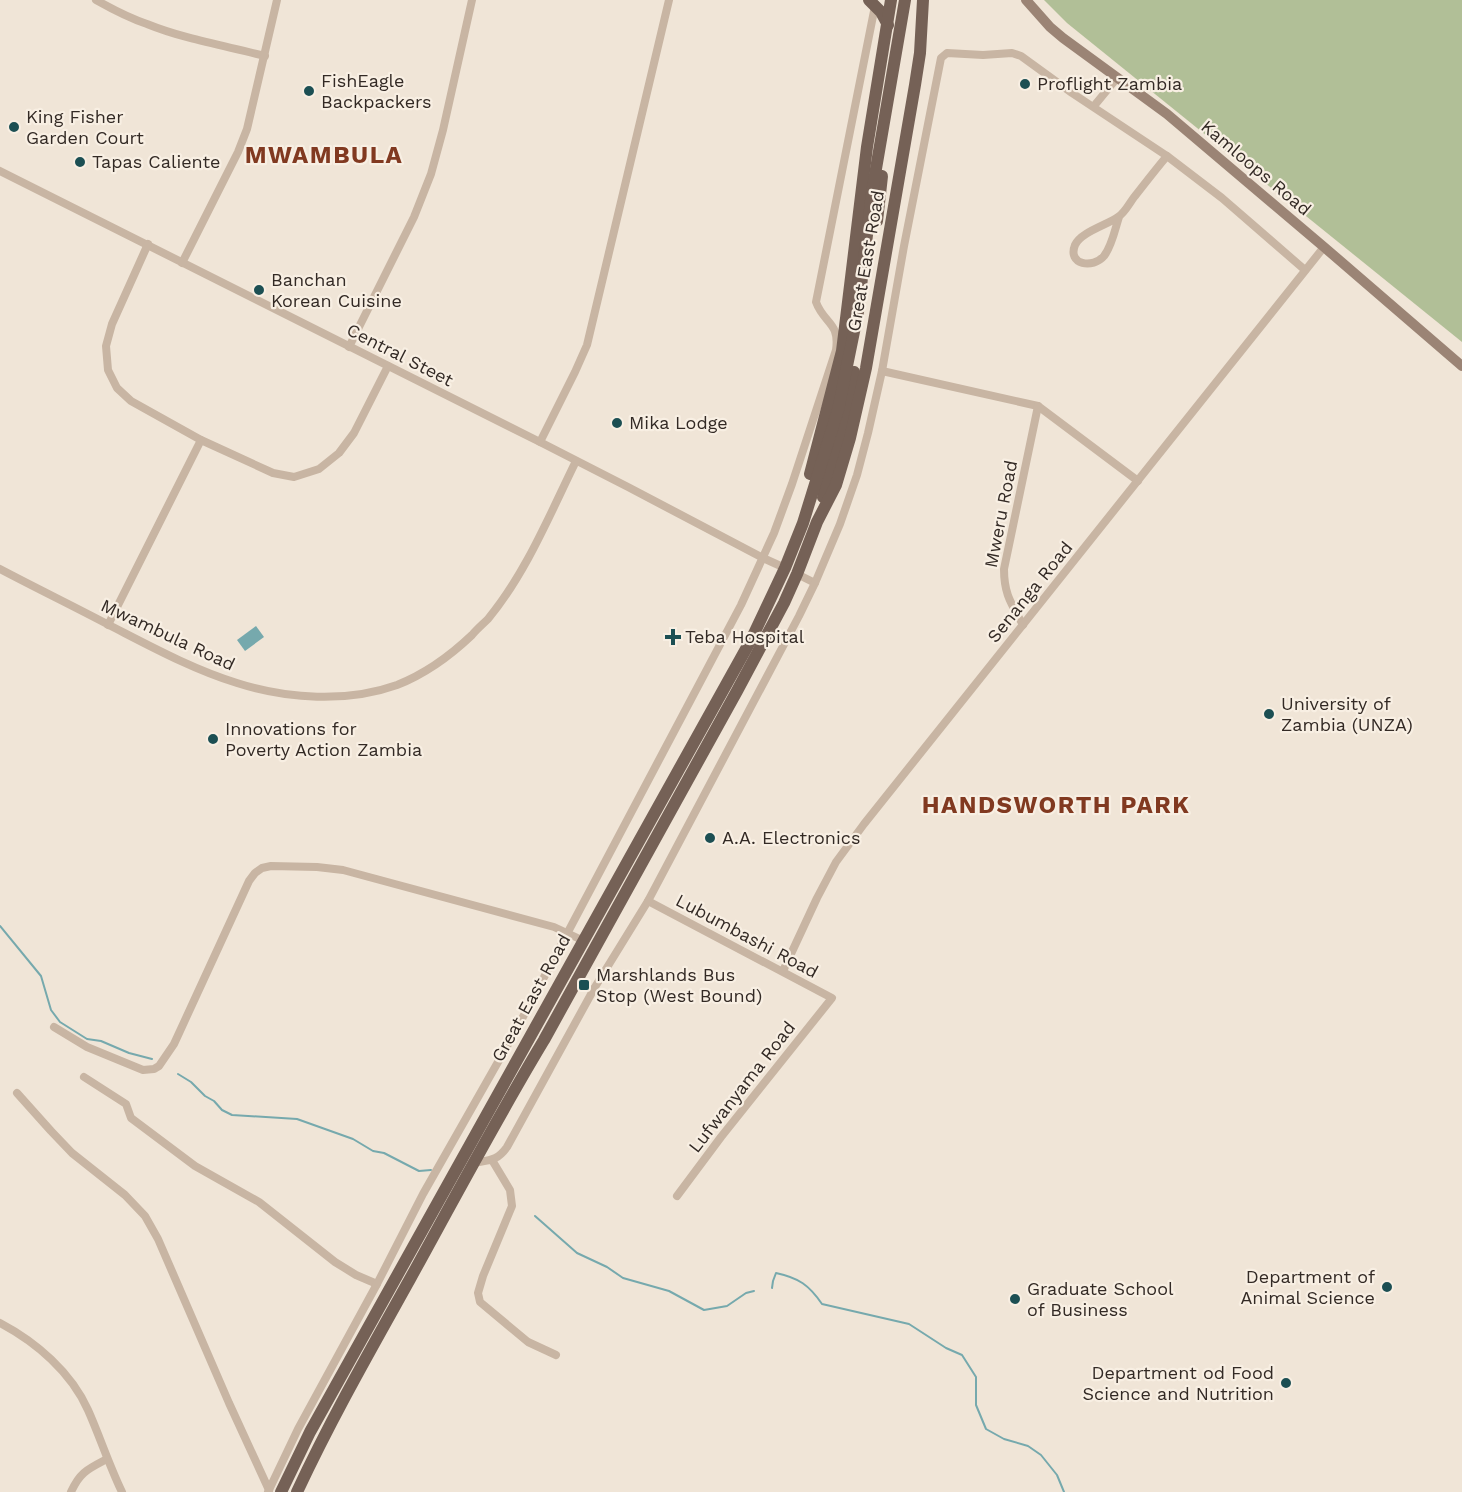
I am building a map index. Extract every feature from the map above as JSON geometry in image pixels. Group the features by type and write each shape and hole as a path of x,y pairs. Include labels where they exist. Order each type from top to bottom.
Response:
{"main road":[{"name":"Great East Road","path":"804,519 809,477 842,351 867,147 891,0"},
{"name":"Great East Road","path":"273,1492 310,1432 751,640 785,568 804,519 838,410 855,323 872,192 905,0"},
{"name":"Great East Road","path":"817,522 847,412 864,311 884,165 912,0"},
{"name":"Great East Road","path":"297,1492 320,1443 474,1163 737,692 784,603 817,522 836,484 864,378 915,85 925,0"},
{"name":"Kamloops Road","path":"1026,0 1056,32 1167,114 1462,366"},
{"path":"872,3 881,12 888,25"}],"street":[{"path":"96,0 148,25 265,56"},
{"path":"182,263 238,152 247,129 277,0"},
{"path":"350,347 414,217 431,174 472,0"},
{"path":"540,442 587,345 669,0"},
{"path":"273,1492 298,1429 423,1194 568,933 741,605 774,533 836,350 835,330 819,310 816,302 872,3"},
{"path":"474,1163 492,1160 501,1155 507,1147 596,987 648,901 815,583 840,524 857,475 882,371 941,58 947,53 1021,56 1167,156 1222,198 1305,270"},
{"path":"1094,106 1117,78"},
{"path":"1119,217 1077,240 1073,249 1075,258 1081,263 1088,264 1103,256 1119,217 1167,156"},
{"name":"Central Steet","path":"0,171 576,460 785,568"},
{"path":"148,244 112,324 106,346 108,370 117,388 131,401 201,440 273,473 294,477 319,469 339,453 354,433 388,366"},
{"name":"Senanga Road","path":"783,971 836,862 864,824 1324,247"},
{"path":"882,371 1038,406 1138,481"},
{"name":"Mweru Road","path":"1023,625 1009,600 1004,585 1004,569 1038,406"},
{"path":"108,625 201,440"},
{"name":"Mwambula Road","path":"0,569 153,648 202,671 236,683 295,696 366,693 398,685 430,669 458,649 488,620 512,586 576,460"},
{"path":"797,574 815,583"},
{"path":"54,1027 87,1047 144,1070 159,1066 174,1044 249,881 262,868 271,866 343,870 544,924 584,940"},
{"name":"Lubumbashi Road","path":"648,901 832,998"},
{"name":"Lufwanyama Road","path":"677,1196 832,998"},
{"path":"84,1077 126,1104 131,1118 195,1166 259,1202 335,1262 377,1284"},
{"path":"16,1093 72,1153 125,1195 145,1216 158,1239 229,1403 273,1492"},
{"path":"492,1160 510,1190 512,1206 483,1276 478,1293 480,1302 528,1342 556,1355"},
{"path":"0,1323 46,1354 70,1380 87,1408 122,1492"},
{"path":"71,1492 77,1479 86,1470 107,1459"}],"green space":[{"path":"1044,0 1462,0 1462,342 1067,23"}],"water":[{"path":"256,626 264,637 245,651 237,640"}],"waterway":[{"path":"0,926 41,976 51,1010 60,1022 87,1039 101,1041 129,1053 152,1059"},
{"path":"178,1074 191,1082 222,1110 232,1115 297,1119 353,1139 373,1151 384,1153 419,1171 431,1170"},
{"path":"535,1216 577,1253 607,1267 623,1278 669,1291 704,1310 727,1306 746,1293 754,1291"},
{"path":"772,1288 776,1273 791,1277 808,1287 822,1304 909,1324 946,1348 962,1355 976,1377 976,1405 986,1429 1004,1439 1028,1446 1041,1455 1057,1475 1064,1492"}],"place":[{"name":"Proflight Zambia","path":"1025,84"},
{"name":"FishEagle Backpackers","path":"309,91"},
{"name":"King Fisher Garden Court","path":"14,127"},
{"name":"Tapas Caliente","path":"80,162"},
{"name":"Banchan Korean Cuisine","path":"259,290"},
{"name":"Mika Lodge","path":"617,423"},
{"name":"Teba Hospital","path":"673,637"},
{"name":"University of Zambia (UNZA)","path":"1269,714"},
{"name":"Innovations for Poverty Action Zambia","path":"213,739"},
{"name":"A.A. Electronics","path":"710,838"},
{"name":"Marshlands Bus Stop (West Bound)","path":"584,985"},
{"name":"Department of Animal Science","path":"1387,1287"},
{"name":"Graduate School of Business","path":"1015,1299"},
{"name":"Department od Food Science and Nutrition","path":"1286,1383"}],"district":[{"name":"MWAMBULA","path":"324,155"},
{"name":"HANDSWORTH PARK","path":"1056,805"}]}
